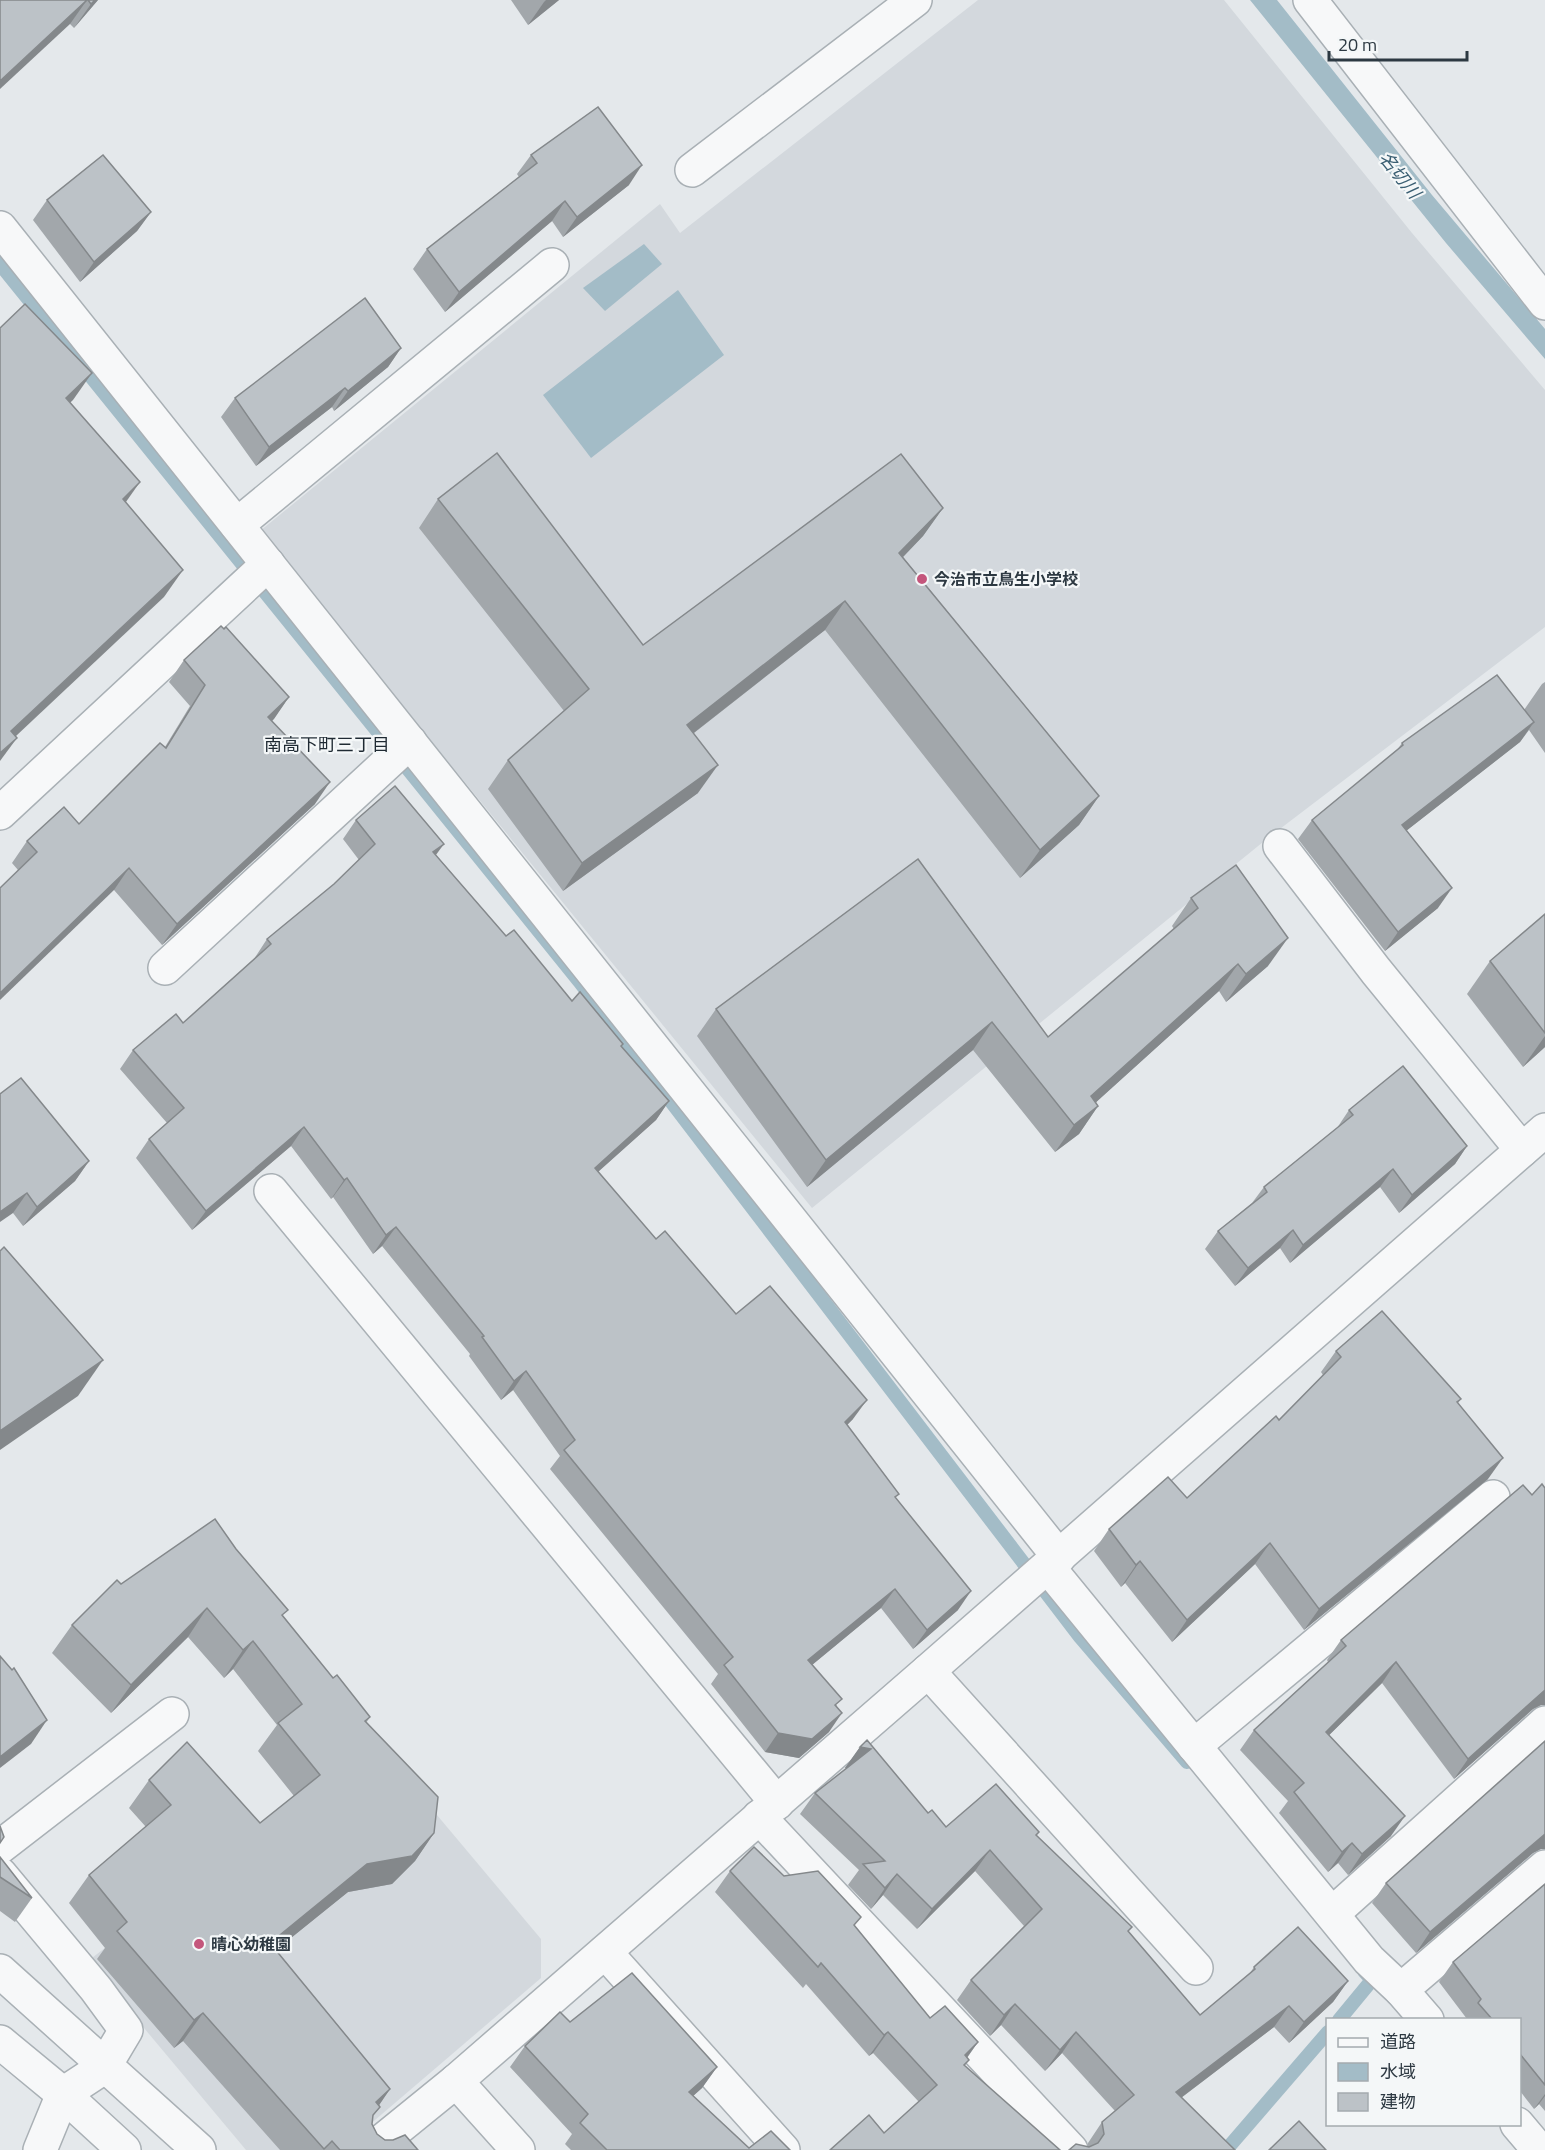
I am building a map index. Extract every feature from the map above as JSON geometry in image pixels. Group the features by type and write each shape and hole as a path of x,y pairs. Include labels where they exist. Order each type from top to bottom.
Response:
{"street":[{"path":"692,170 915,0"},
{"path":"1310,0 1545,303"},
{"path":"0,228 410,742 1054,1562 1194,1746 1369,1960 1426,2018"},
{"path":"237,525 552,265"},
{"path":"0,813 268,564"},
{"path":"165,968 410,742"},
{"path":"370,2150 456,2081 605,1952 1054,1562 1533,1140 1376,971 1280,846"},
{"path":"271,1191 768,1810 1071,2150"},
{"path":"1194,1746 1493,1497"},
{"path":"928,1671 1196,1968"},
{"path":"0,1846 172,1714"},
{"path":"1332,1914 1545,1723"},
{"path":"0,1874 96,1989 126,2030 104,2067 63,2094 40,2150"},
{"path":"1401,1990 1542,1877"},
{"path":"605,1952 783,2150"},
{"path":"0,1971 104,2067 199,2150"},
{"path":"0,2042 63,2094 124,2150"},
{"path":"456,2081 518,2150"},
{"path":"1519,2126 1539,2150"}],"shaded area":[{"name":"今治市立鳥生小学校","path":"978,0 1224,0 1412,233 1545,390 1545,627 1268,838 812,1208 260,531 660,204 680,233"},
{"path":"374,1740 541,1939 541,1978 340,2150 246,2150 88,1961"}],"water":[{"name":"名切川","path":"1250,0 1277,0 1432,195 1545,329 1545,359 1446,243"},
{"path":"644,244 662,264 605,311 583,288"},
{"path":"678,290 724,355 591,458 543,395"}],"building":[{"path":"0,0 87,0 0,81"},
{"path":"598,107 642,165 577,217 565,201 459,292 427,249 537,163 531,155"},
{"path":"103,155 151,212 94,262 47,200"},
{"path":"365,298 401,348 348,391 345,388 269,447 235,398"},
{"path":"25,304 92,373 66,398 140,482 123,499 183,570 11,731 17,738 0,753 0,328"},
{"path":"497,453 643,645 901,454 943,508 899,553 1099,796 1040,850 845,601 687,725 718,765 582,863 508,760 589,689 438,499"},
{"path":"221,626 224,629 226,627 289,697 268,717 330,782 177,924 129,868 0,993 0,888 37,852 27,841 64,807 79,824 160,743 166,748 205,685 184,660"},
{"path":"1497,675 1534,722 1402,825 1452,888 1398,932 1312,820 1403,745 1402,743"},
{"path":"395,786 444,844 433,852 506,936 514,930 572,1001 580,992 623,1044 621,1046 669,1101 595,1168 656,1239 665,1231 736,1314 770,1286 867,1400 845,1422 899,1494 895,1497 971,1591 927,1630 895,1589 808,1660 842,1699 835,1705 842,1713 812,1739 778,1733 724,1665 733,1657 564,1450 575,1440 526,1371 514,1381 482,1337 484,1336 396,1227 386,1235 347,1178 344,1180 304,1127 206,1211 149,1139 184,1108 133,1050 176,1014 183,1023 271,944 267,939 334,884 375,844 356,820"},
{"path":"918,859 1048,1037 1198,908 1191,898 1236,865 1288,938 1246,974 1238,964 1091,1096 1098,1106 1074,1125 992,1022 826,1160 716,1009"},
{"path":"1545,914 1545,1033 1490,961"},
{"path":"1403,1066 1467,1146 1412,1195 1393,1169 1303,1245 1293,1230 1248,1268 1218,1231 1267,1192 1264,1187 1353,1115 1349,1110"},
{"path":"21,1078 89,1161 37,1207 27,1193 0,1212 0,1094"},
{"path":"4,1247 103,1360 0,1431 0,1251"},
{"path":"1382,1311 1461,1399 1457,1402 1503,1458 1319,1609 1270,1543 1187,1620 1140,1561 1136,1565 1109,1529 1168,1477 1187,1498 1276,1416 1279,1420 1341,1357 1336,1351"},
{"path":"1542,1484 1545,1488 1545,1690 1468,1759 1396,1662 1326,1732 1405,1816 1362,1854 1352,1843 1342,1852 1294,1792 1304,1783 1254,1730 1346,1646 1341,1640 1523,1485 1532,1495"},
{"path":"215,1519 236,1549 288,1610 282,1615 333,1678 337,1675 370,1717 365,1721 438,1797 434,1833 412,1856 367,1864 270,1943 390,2089 376,2102 380,2107 373,2115 372,2124 377,2134 385,2140 393,2140 405,2135 418,2150 340,2150 332,2141 324,2149 203,2013 194,2020 117,1931 127,1922 89,1875 171,1805 149,1780 187,1742 260,1823 320,1775 278,1723 302,1704 253,1641 243,1650 207,1608 131,1685 72,1625 117,1580 121,1584"},
{"path":"0,1656 12,1670 14,1668 47,1720 0,1757"},
{"path":"867,1740 928,1813 932,1810 946,1827 996,1784 1039,1832 1036,1835 1132,1927 1128,1931 1200,2015 1255,1969 1254,1967 1298,1927 1348,1981 1304,2022 1289,2006 1176,2092 1235,2150 1069,2150 1076,2144 1089,2147 1098,2143 1104,2134 1102,2122 1134,2095 1076,2032 1060,2050 1015,2004 1004,2015 971,1980 1042,1909 990,1850 932,1909 897,1874 885,1888 863,1864 885,1861 815,1793 871,1749 860,1747"},
{"path":"1545,1741 1545,1834 1430,1932 1386,1883"},
{"path":"0,1826 4,1837 0,1843"},
{"path":"754,1847 784,1876 818,1871 861,1917 854,1925 930,2018 945,2006 978,2042 965,2055 969,2060 964,2065 1060,2150 830,2150 869,2115 884,2133 937,2085 888,2032 884,2035 821,1963 818,1967 730,1871"},
{"path":"0,1857 32,1898 0,1877"},
{"path":"1545,1884 1545,2085 1521,2055 1521,2018 1491,2018 1478,2003 1481,1999 1453,1962"},
{"path":"632,1973 717,2067 689,2092 749,2148 771,2131 790,2150 607,2150 580,2123 588,2114 525,2046 560,2012 570,2022"},
{"path":"1299,2121 1326,2150 1269,2150"}],"waterway":[{"path":"0,264 579,981 1080,1637 1187,1762"},
{"path":"1341,2018 1372,1980 1364,1971"},
{"path":"1226,2150 1326,2034"}],"place":[{"name":"今治市立鳥生小学校","path":"922,579"},
{"name":"晴心幼稚園","path":"199,1944"}],"district":[{"name":"南高下町三丁目","path":"327,744"}]}
